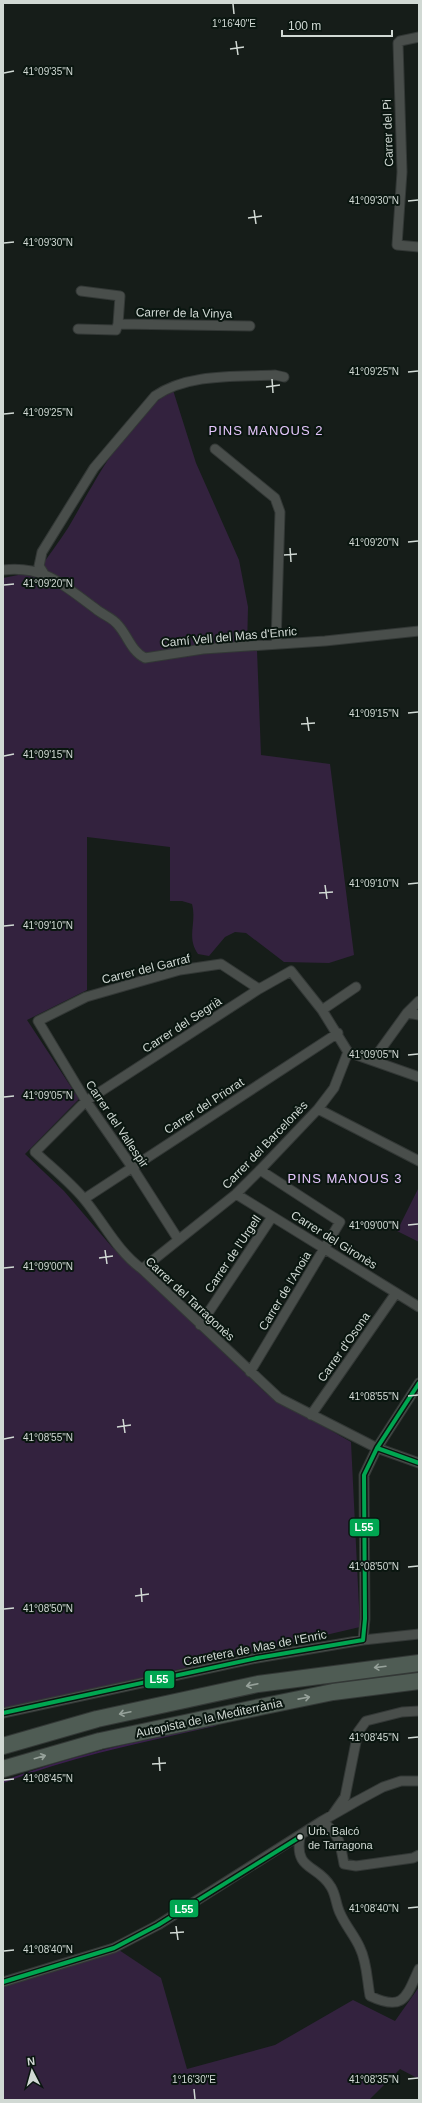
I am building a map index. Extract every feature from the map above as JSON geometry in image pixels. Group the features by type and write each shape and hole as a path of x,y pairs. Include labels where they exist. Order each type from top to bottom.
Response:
{"highway":[{"name":"Autopista de la Mediterrània","path":"3,1746 97,1719 258,1684 419,1663"},
{"name":"Autopista de la Mediterrània","path":"3,1769 100,1740 260,1706 334,1692 419,1682"}],"street":[{"name":"Carrer del Pi","path":"419,37 400,41 398,43 402,172 397,245 419,247"},
{"name":"Carrer de la Vinya","path":"78,329 110,331 116,330 118,324 120,296 81,291"},
{"name":"Carrer de la Vinya","path":"118,324 250,326"},
{"path":"44,574 39,566 42,552 94,468 131,423 156,396 167,388 209,378 275,375 284,377"},
{"path":"215,449 275,498 280,512 276,644"},
{"name":"Camí Vell del Mas d'Enric","path":"3,570 20,568 44,574 71,590 117,623 126,634 132,647 138,654 145,658 203,649 419,631"},
{"name":"Carrer del Garraf","path":"38,1021 86,997 180,970 221,964 259,989"},
{"name":"Carrer del Segrià","path":"86,1101 259,989 291,971 322,1010"},
{"path":"356,987 322,1010 338,1033 348,1052 419,1077"},
{"path":"373,1060 407,1013 419,1001"},
{"path":"407,1013 419,1015"},
{"name":"Carrer del Vallespir","path":"38,1021 86,1101 132,1167 178,1239"},
{"name":"Carrer del Priorat","path":"84,1198 338,1033"},
{"name":"Carrer del Barcelonès","path":"142,1269 236,1194 318,1109 334,1088 348,1052"},
{"name":"Carrer del Tarragonès","path":"86,1101 36,1152 84,1198 109,1235 131,1261 142,1269 279,1398 377,1448 419,1463"},
{"path":"318,1109 419,1161"},
{"name":"Carrer de l'Anoia","path":"250,1372 340,1222 260,1170"},
{"name":"Carrer del Gironès","path":"236,1194 419,1307"},
{"name":"Carrer de l'Urgell","path":"200,1324 272,1217"},
{"name":"Carrer d'Osona","path":"311,1415 396,1293"},
{"path":"363,1640 365,1619 364,1475 377,1448 419,1383"},
{"name":"Carretera de Mas de l'Enric","path":"3,1713 257,1658 363,1640 419,1634"},
{"path":"326,1819 345,1797 358,1732 366,1721 402,1712 419,1711"},
{"path":"3,1982 114,1948 158,1925 300,1837 326,1819 383,1787 401,1781 419,1781"},
{"path":"326,1819 340,1839 344,1864 356,1866 419,1856"},
{"path":"300,1837 297,1850 305,1865 319,1874 331,1887 339,1913 360,1947 365,1962 370,1996 390,2004 398,2002 407,1996 419,1969"}],"shaded area":[{"path":"173,390 196,463 239,560 248,607 247,650 257,650 261,755 330,764 354,955 329,963 284,962 246,933 235,932 225,937 209,956 198,954 192,936 192,904 182,901 170,901 170,847 87,837 87,990 27,1020 79,1099 25,1154 64,1191 112,1247 267,1394 351,1442 360,1627 3,1710 3,578 38,571 68,528 113,452 126,434 156,402"},
{"path":"419,1187 419,1242 397,1231"},
{"path":"119,1950 161,1978 187,2069 275,2045 353,2000 395,2021 419,1987 419,2079 400,2069 369,2100 3,2100 3,1982"}],"waterway":[{"path":"3,1782 55,1764 81,1757 134,1743 215,1725"}],"transit line":[{"name":"L55","path":"3,1713 257,1658 363,1640 365,1619 364,1475 377,1448 419,1383"},
{"name":"L55","path":"377,1448 419,1463"},
{"name":"L55","path":"3,1982 114,1948 158,1925 300,1837"}],"place":[{"name":"Urb. Balcó de Tarragona","path":"300,1837"}],"district":[{"name":"PINS MANOUS 2","path":"266,430"},
{"name":"PINS MANOUS 3","path":"345,1178"}]}
